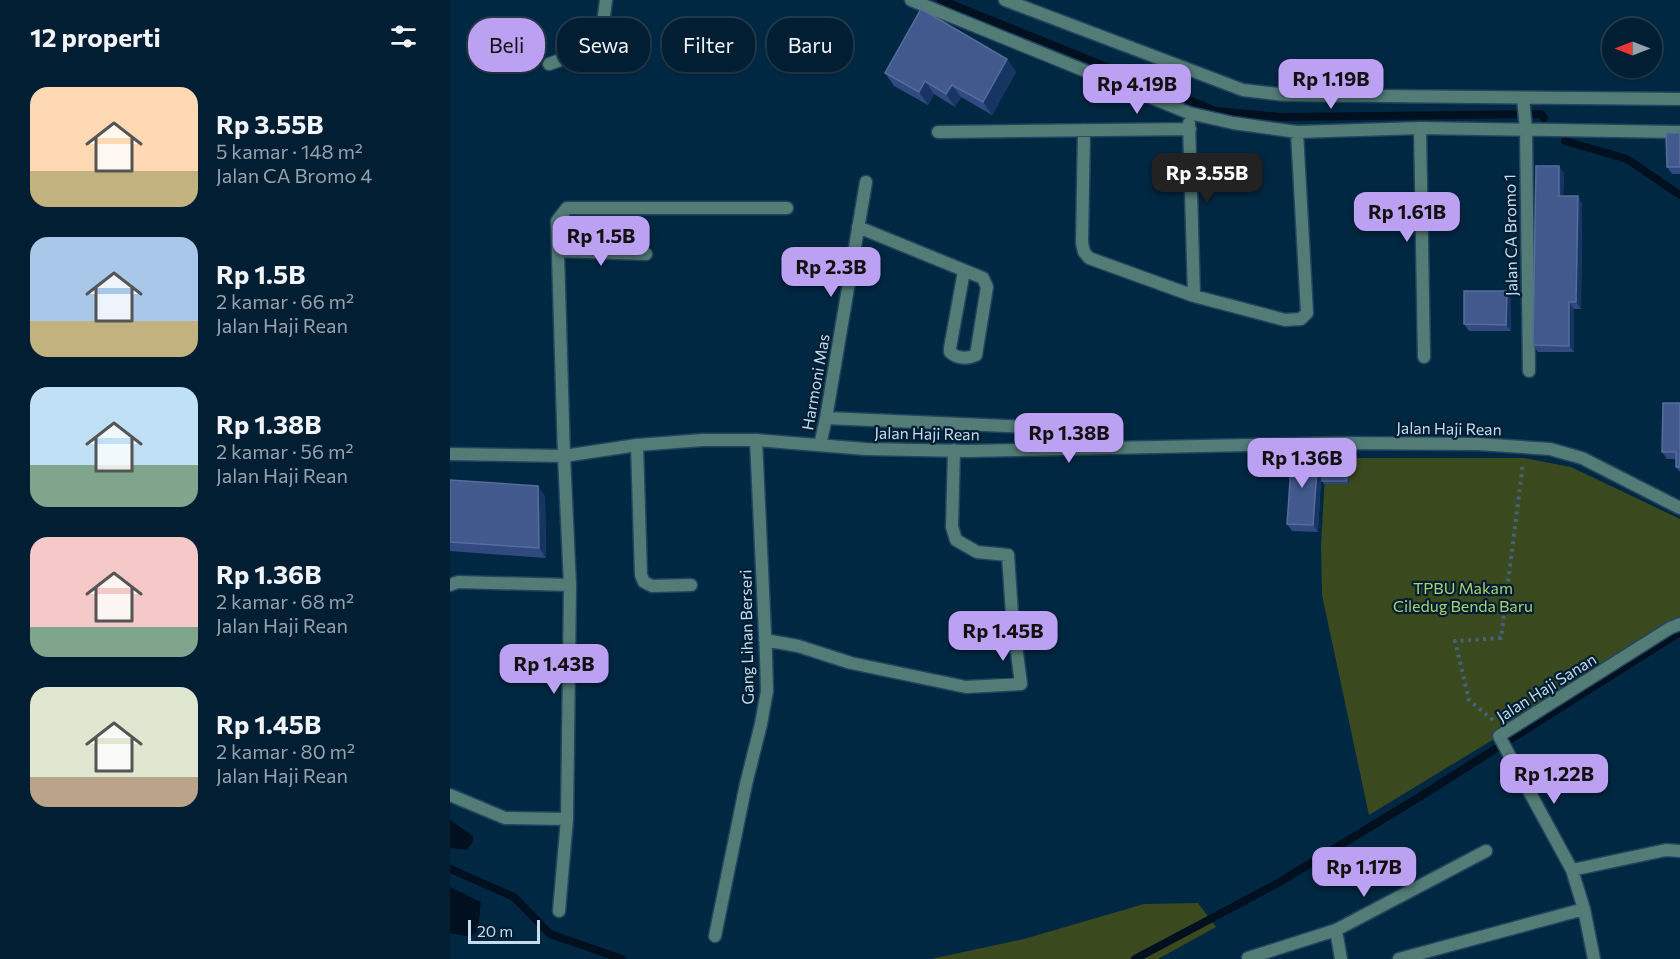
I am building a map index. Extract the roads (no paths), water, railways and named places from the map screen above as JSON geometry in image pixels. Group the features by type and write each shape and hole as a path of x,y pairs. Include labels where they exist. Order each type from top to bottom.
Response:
{"street":[{"path":"549,64 600,46 606,0"},
{"path":"911,0 1189,112 1233,123 1297,132 1420,128 1524,113 1680,99"},
{"path":"1005,0 1183,68 1257,93 1524,113 1680,132"},
{"path":"1172,106 1183,68"},
{"path":"1189,112 1194,296"},
{"name":"Jalan CA Bromo 1","path":"1524,113 1529,371"},
{"path":"1420,128 1424,357"},
{"path":"938,132 1190,129"},
{"path":"1084,130 1082,243 1084,252 1089,258 1194,296 1286,320 1300,319 1307,313 1297,132"},
{"name":"Harmoni Mas","path":"819,446 826,418 866,182"},
{"path":"559,911 567,819 570,585 557,221 567,208 786,208"},
{"path":"858,227 983,278 987,287 976,355 969,358 954,356 950,352 964,271"},
{"path":"558,250 646,254"},
{"path":"826,418 1053,428"},
{"name":"Jalan Haji Rean","path":"450,454 564,456 637,445 703,440 756,440 866,449 954,450 1478,444 1550,449 1582,458 1680,508"},
{"name":"Gang Lihan Berseri","path":"715,936 767,691 756,440"},
{"path":"637,445 641,575 644,582 652,586 692,585"},
{"path":"765,640 798,646 851,663 966,687 1021,684 1012,614 1008,555 977,552 956,540 952,527 954,450"},
{"path":"450,585 458,582 570,585"},
{"name":"Jalan Haji Sanan","path":"1594,959 1584,909 1572,870 1499,736 1670,628 1680,624"},
{"path":"450,795 505,818 567,819"},
{"path":"1572,870 1666,850 1680,851"},
{"path":"1248,958 1336,930 1486,851"},
{"path":"1399,959 1584,909"},
{"path":"1336,930 1341,959"}],"water":[{"path":"450,820 473,836 473,841 467,850 450,848"},
{"path":"450,887 481,902 478,931 470,937 450,933"}],"waterway":[{"path":"941,0 1216,111 1281,117 1541,114 1544,118"},
{"path":"1565,141 1627,159 1680,195"},
{"path":"1135,959 1278,883 1421,796 1680,632"},
{"path":"450,869 514,897 550,934 622,959"}],"park label":[{"name":"TPBU Makam Ciledug Benda Baru","path":"1463,596"}]}
